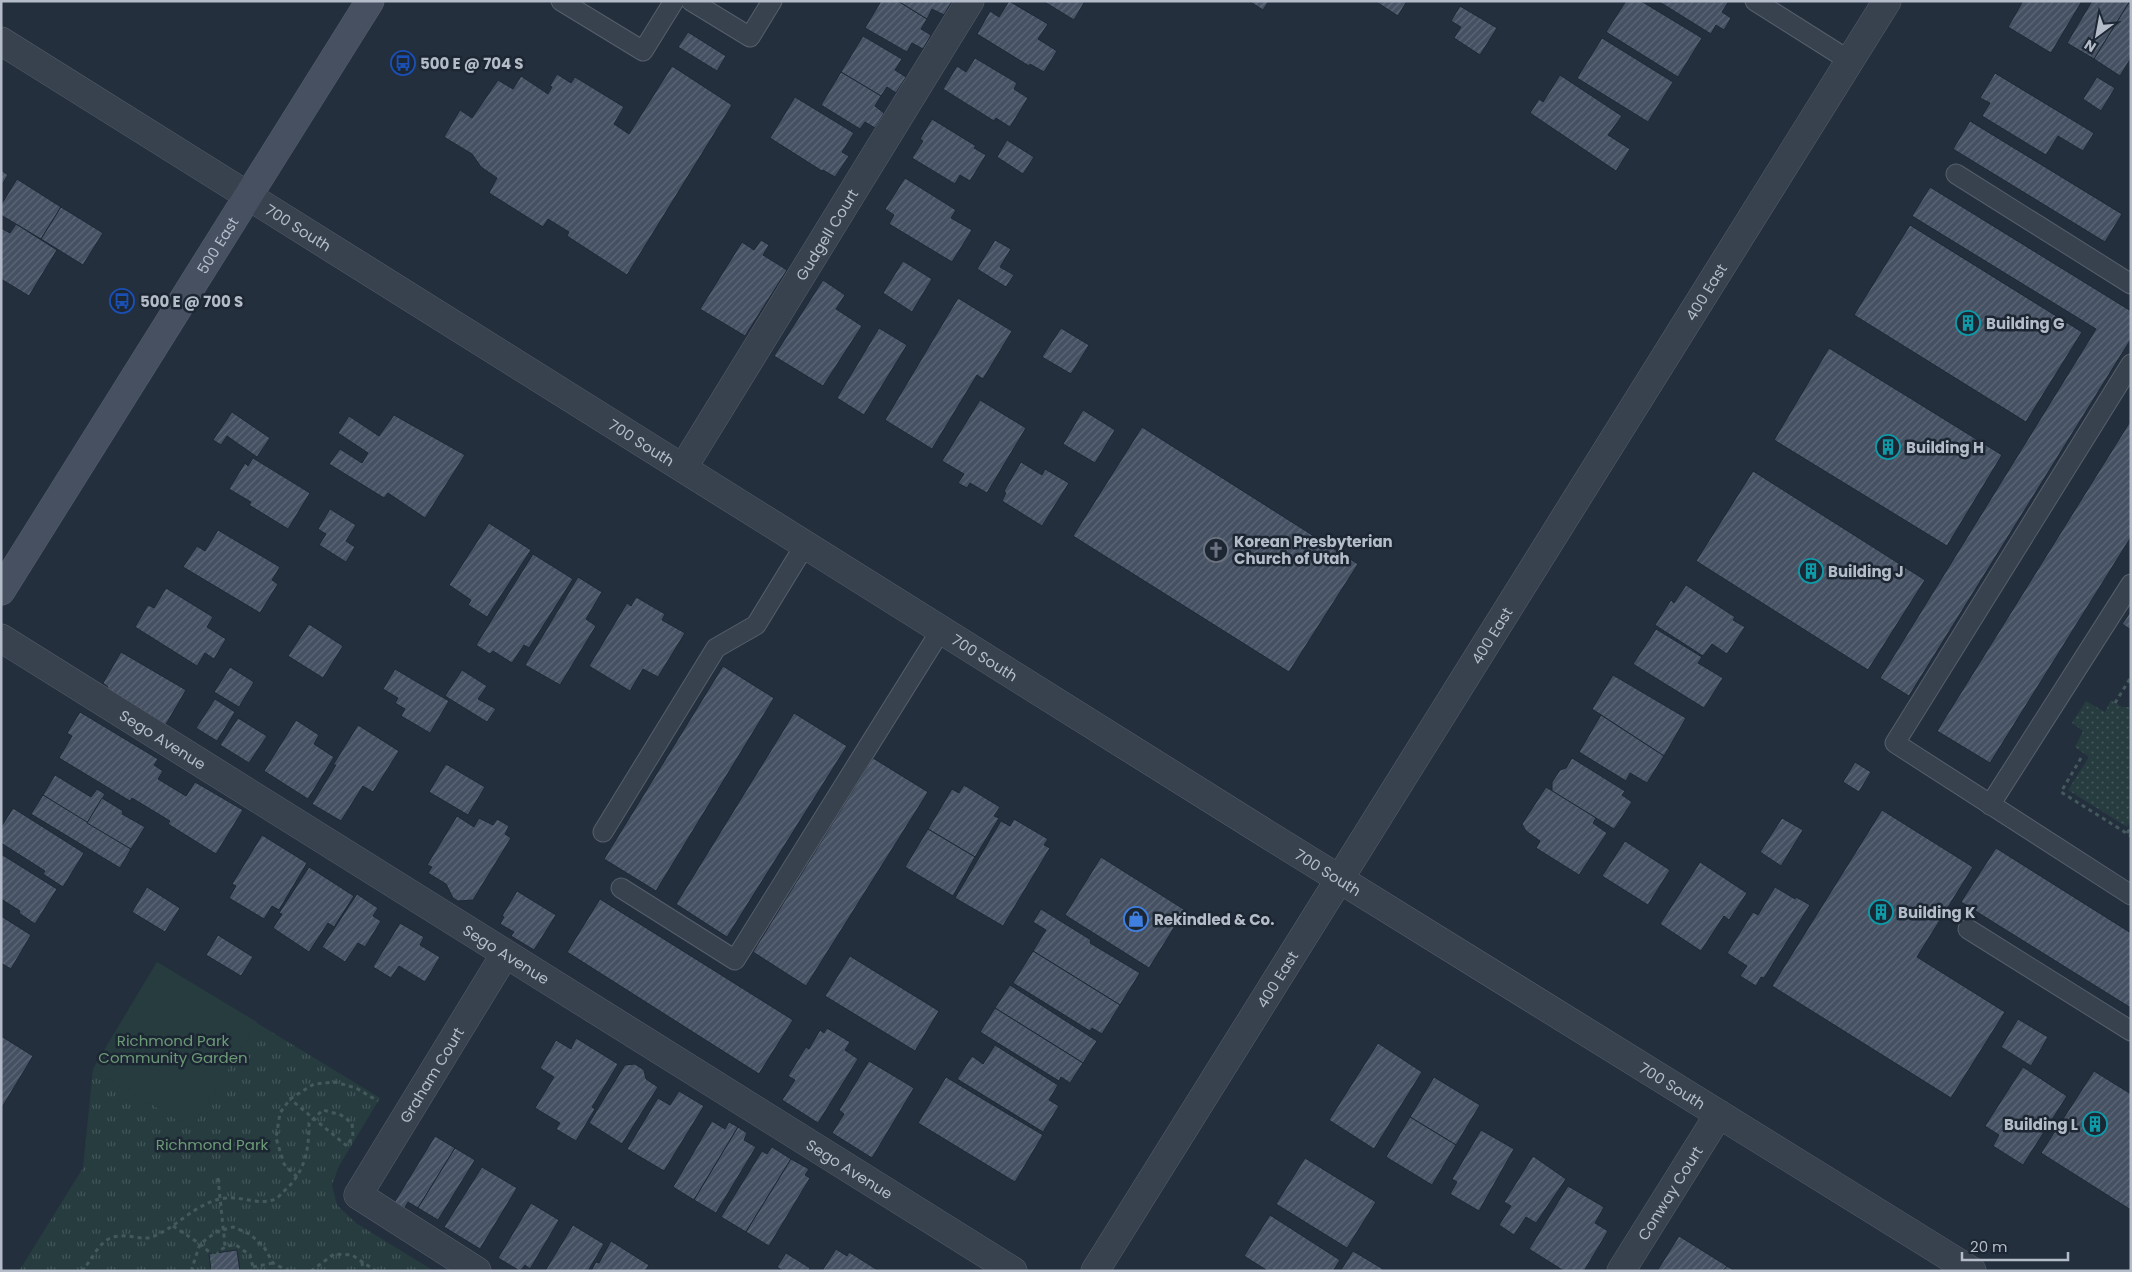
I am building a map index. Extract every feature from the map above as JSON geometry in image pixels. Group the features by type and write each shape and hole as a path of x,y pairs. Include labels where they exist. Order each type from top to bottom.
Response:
{"street":[{"name":"500 East","path":"1,591 370,1"},
{"name":"Gudgell Court","path":"683,468 970,1"},
{"name":"400 East","path":"1095,1271 1887,1"},
{"name":"700 South","path":"1,41 940,630 1972,1271"},
{"name":"Sego Avenue","path":"1,638 1013,1271"},
{"name":"Graham Court","path":"477,1271 358,1195 505,954"},
{"name":"Conway Court","path":"1621,1271 1719,1114"}],"lane":[{"path":"561,1 643,51 674,1"},
{"path":"691,1 750,37 772,1"},
{"path":"1755,1 1850,61"},
{"path":"1956,174 2131,284"},
{"path":"2131,364 1895,743 2131,895"},
{"path":"603,832 716,648 756,625 805,545"},
{"path":"1990,805 2131,584"},
{"path":"621,888 735,960 940,630"},
{"path":"1968,929 2131,1031"}],"path":[{"path":"2115,702 2131,677"},
{"path":"2081,758 2062,792 2131,836"},
{"path":"2127,833 2131,826"},
{"path":"297,1176 284,1164 276,1138 280,1113 290,1099 314,1084 334,1082 356,1088 384,1104"},
{"path":"81,1271 87,1266 98,1248 109,1238 123,1234 150,1238 173,1226 198,1207 225,1198 256,1201 275,1200 291,1185 304,1164 309,1141 309,1123 314,1118 323,1110 342,1114 352,1123 353,1136 346,1146 314,1118 290,1099"},
{"path":"218,1178 225,1230 225,1246"},
{"path":"173,1226 214,1256"},
{"path":"193,1271 192,1268 200,1244 216,1232 233,1227 250,1234 264,1247 273,1263 288,1271"},
{"path":"212,1271 214,1256 225,1246 236,1245 250,1255 252,1269 273,1263"},
{"path":"311,1271 334,1254 352,1255 376,1271"},
{"path":"364,1271 365,1262"}],"green space":[{"path":"2111,700 2122,707 2131,707 2131,821 2127,827 2068,790 2089,757 2075,747 2083,731 2072,723 2086,701 2105,712"},
{"name":"Richmond Park","path":"157,962 380,1098 339,1166 332,1185 337,1205 356,1223 434,1271 19,1271 83,1168 93,1069"},
{"name":"Richmond Park Community Garden","path":"157,962 257,1022 192,1129 93,1069"}],"building":[{"path":"881,1 898,1 927,19 921,29 931,35 923,49 912,43 907,52 865,28"},
{"path":"898,1 952,1 944,15 932,9 927,19"},
{"path":"1009,1 1048,24 1038,39 1057,51 1044,72 1030,64 1029,66 977,34 990,11 999,17"},
{"path":"1043,1 1085,1 1074,20"},
{"path":"1249,1 1269,1 1263,10"},
{"path":"1375,1 1407,1 1398,16"},
{"path":"1626,1 1641,1 1702,38 1678,77 1606,32"},
{"path":"1658,1 1729,1 1722,12 1731,18 1724,30 1716,25 1711,34"},
{"path":"2023,1 2082,1 2051,53 2008,27"},
{"path":"2092,1 2130,1 2094,59 2067,43"},
{"path":"2130,1 2131,58 2120,76 2094,59"},
{"path":"1460,6 1497,28 1480,55 1454,38 1461,27 1451,21"},
{"path":"688,32 726,56 717,71 678,47"},
{"path":"863,36 902,59 895,70 906,77 896,93 887,87 881,96 841,72"},
{"path":"1602,38 1673,82 1648,122 1577,78"},
{"path":"975,58 1017,83 1014,89 1028,98 1010,127 996,118 994,121 943,89 957,66 966,72"},
{"path":"672,66 732,105 627,275 567,236 569,232 548,219 543,227 489,193 497,178 481,167 472,154 444,137 460,110 472,118 498,80 513,89 521,76 548,94 557,74 571,83 575,77 624,107 614,124 629,134"},
{"path":"841,72 881,96 875,106 884,113 875,128 865,122 860,129 821,105"},
{"path":"1995,73 2094,133 2083,151 2058,136 2046,155 1982,116 1990,103 1980,98"},
{"path":"1560,75 1622,116 1608,135 1630,149 1616,171 1530,113 1539,99 1543,102"},
{"path":"2097,77 2115,88 2101,111 2083,99"},
{"path":"795,97 854,133 842,152 849,156 835,177 822,171 770,138"},
{"path":"932,119 976,146 974,148 986,155 970,181 960,175 955,184 912,158 923,141 920,139"},
{"path":"1970,121 2122,214 2105,242 1953,149"},
{"path":"1007,140 1034,157 1023,174 997,157"},
{"path":"1,170 8,175 1,186"},
{"path":"905,178 956,210 951,218 972,230 952,262 889,224 894,215 885,209"},
{"path":"17,179 61,207 41,239 1,215 1,205"},
{"path":"1930,187 2131,311 2131,339 1909,696 1880,678 2096,329 1912,216"},
{"path":"61,207 103,233 83,265 41,239"},
{"path":"16,224 57,250 29,296 1,279 1,228 10,233"},
{"name":"Building G","path":"1910,225 2082,332 2026,422 1854,315"},
{"path":"761,240 769,245 763,255 787,270 745,336 700,309 742,242 754,250"},
{"path":"995,240 1011,249 1000,267 1014,275 1006,287 977,269"},
{"path":"903,261 932,279 912,312 883,293"},
{"path":"823,280 845,295 836,309 862,326 823,386 774,356"},
{"path":"958,298 1012,331 983,379 977,375 932,449 885,420"},
{"path":"879,328 907,345 864,415 837,398"},
{"path":"1061,328 1089,345 1071,374 1042,357"},
{"name":"Building H","path":"1829,348 2002,455 1947,546 1774,440"},
{"path":"980,400 1026,428 987,493 970,483 967,488 958,483 964,474 942,461"},
{"path":"1083,410 1115,430 1095,463 1063,444"},
{"path":"232,412 270,438 257,457 227,436 221,445 213,440"},
{"path":"394,415 465,455 425,518 388,493 384,498 329,464 340,449 362,463 368,453 338,433 349,416 379,436"},
{"path":"2131,420 2131,537 1990,763 1937,731"},
{"name":"Korean Presbyterian Church of Utah","path":"1142,427 1358,564 1289,672 1073,536"},
{"path":"253,458 310,493 288,529 249,505 251,502 229,489 245,463 248,466"},
{"path":"1021,462 1042,475 1045,469 1069,483 1042,526 1002,501 1006,493 1004,491"},
{"name":"Building J","path":"1753,471 1925,580 1868,670 1696,561"},
{"path":"330,509 356,525 346,541 355,547 346,562 319,545 326,534 318,529"},
{"path":"489,523 531,550 487,617 468,605 471,600 449,585"},
{"path":"218,530 280,567 272,580 278,584 260,613 183,567 197,546 205,551"},
{"path":"533,554 573,579 529,648 524,645 512,663 493,651 490,654 476,645"},
{"path":"578,577 602,592 586,619 596,626 560,685 525,665"},
{"path":"1686,585 1735,617 1733,620 1745,627 1727,654 1712,644 1703,656 1655,625 1671,600 1674,603"},
{"path":"166,588 213,617 207,627 226,639 214,659 205,653 197,666 135,627 148,605 154,608"},
{"path":"636,597 665,614 662,620 685,633 658,677 643,669 630,691 589,666 627,603 631,606"},
{"path":"2131,611 2131,630 2122,624"},
{"path":"309,624 343,646 323,678 288,656"},
{"path":"1656,629 1702,657 1698,663 1723,678 1704,708 1633,664"},
{"path":"121,652 186,690 165,726 106,692 108,687 103,683"},
{"path":"723,666 774,698 656,891 604,859"},
{"path":"230,667 254,682 239,707 214,692"},
{"path":"395,669 449,701 430,733 401,716 405,709 395,703 398,698 383,689"},
{"path":"462,670 487,686 478,699 496,709 487,722 445,696"},
{"path":"1613,675 1686,718 1664,756 1592,709"},
{"path":"215,699 235,712 217,741 196,728"},
{"path":"80,712 158,759 154,765 163,771 158,779 186,796 195,782 243,810 216,854 168,824 170,821 132,798 130,801 59,758 72,736 67,733"},
{"path":"794,713 847,746 727,937 676,904"},
{"path":"1601,715 1664,756 1647,783 1630,773 1626,781 1579,752"},
{"path":"238,718 267,736 249,763 220,745"},
{"path":"296,720 319,735 314,744 334,757 308,799 264,771"},
{"path":"358,725 399,751 373,792 363,786 341,821 312,804"},
{"path":"873,758 928,792 806,986 753,952"},
{"path":"1572,758 1625,791 1622,795 1632,802 1614,829 1552,791 1552,782 1560,770 1566,768"},
{"path":"1855,762 1871,772 1859,792 1843,782"},
{"path":"446,764 485,787 468,815 429,792"},
{"path":"55,775 91,797 97,789 105,794 87,823 43,795"},
{"path":"964,785 1000,807 994,816 999,818 975,857 928,829 952,789 959,793"},
{"path":"1546,787 1596,818 1593,823 1607,833 1579,875 1536,848 1540,841 1526,831 1522,824"},
{"path":"43,795 131,849 120,868 31,814"},
{"path":"102,798 123,811 122,814 145,827 131,849 87,823"},
{"path":"13,808 84,853 63,887 43,874 45,871 1,843 1,827"},
{"name":"Building K","path":"1882,810 1973,867 1917,957 2005,1012 1951,1098 1772,986"},
{"path":"457,816 474,827 479,818 493,825 497,819 509,826 505,834 511,838 473,900 458,901 453,898 446,884 428,873 432,867 427,865"},
{"path":"1782,818 1803,830 1781,866 1760,852"},
{"path":"1014,819 1048,839 1044,845 1050,848 1003,926 955,898 1001,821 1010,826"},
{"path":"928,829 975,857 953,896 905,867"},
{"path":"262,835 307,863 279,910 272,906 264,919 229,898 236,886 232,884"},
{"path":"1625,841 1670,870 1648,905 1602,876"},
{"path":"1996,848 2131,933 2131,1008 1961,902"},
{"path":"1,854 57,889 35,924 19,913 20,911 1,899"},
{"path":"1101,857 1185,910 1149,968 1065,915"},
{"path":"1700,862 1747,893 1729,920 1724,916 1701,951 1660,924"},
{"path":"309,867 354,896 334,927 328,923 309,952 273,928 282,914 279,913"},
{"path":"147,887 180,908 165,932 132,912"},
{"path":"1775,887 1795,899 1796,897 1810,905 1764,978 1761,977 1756,986 1740,976 1747,966 1727,953 1753,912 1758,915"},
{"path":"517,891 556,915 534,950 511,936 514,932 500,924 504,917 502,916"},
{"path":"357,894 378,908 373,916 381,921 365,947 358,943 345,962 322,947"},
{"path":"600,899 793,1020 759,1074 567,952"},
{"path":"1041,909 1091,940 1090,943 1140,973 1120,1005 1033,951 1046,930 1033,922"},
{"path":"1,916 31,935 11,969 1,963"},
{"path":"400,923 424,937 420,945 440,957 425,982 399,966 391,978 373,967"},
{"path":"218,935 253,957 241,976 206,955"},
{"path":"1033,951 1120,1005 1102,1034 1092,1028 1090,1031 1013,983"},
{"path":"850,956 939,1011 915,1051 825,996"},
{"path":"1010,985 1097,1041 1083,1063 995,1008"},
{"path":"995,1008 1083,1063 1070,1083 1061,1077 1059,1081 980,1032"},
{"path":"2018,1019 2048,1037 2031,1066 2001,1047"},
{"path":"827,1028 850,1042 845,1050 858,1059 818,1123 782,1100 795,1080 788,1076 806,1047 809,1049 820,1030 824,1033"},
{"path":"1,1036 33,1056 1,1109"},
{"path":"576,1038 618,1064 592,1107 595,1109 576,1141 556,1129 560,1123 535,1108 554,1077 540,1068 556,1040 571,1049"},
{"path":"1378,1043 1422,1072 1374,1149 1329,1120"},
{"path":"995,1045 1058,1085 1049,1100 1059,1106 1043,1132 957,1079 972,1056 983,1064"},
{"path":"869,1061 914,1088 872,1158 832,1133 844,1114 839,1110"},
{"path":"635,1064 644,1070 646,1079 658,1087 622,1144 589,1123 625,1065"},
{"path":"2023,1067 2067,1096 2023,1165 1993,1146 1999,1135 1985,1126"},
{"name":"Building L","path":"2094,1071 2131,1094 2131,1210 2041,1153"},
{"path":"946,1077 1043,1135 1015,1182 918,1123"},
{"path":"1434,1077 1480,1105 1456,1145 1410,1117"},
{"path":"679,1091 704,1106 664,1171 627,1149 658,1098 670,1105"},
{"path":"1410,1117 1456,1145 1432,1185 1386,1157"},
{"path":"712,1121 725,1129 729,1122 738,1127 694,1200 673,1187"},
{"path":"738,1127 747,1133 744,1140 756,1147 716,1213 694,1200"},
{"path":"1481,1130 1514,1149 1479,1211 1450,1194 1457,1182 1452,1179"},
{"path":"435,1136 455,1148 418,1208 408,1202 404,1209 394,1203"},
{"path":"772,1147 791,1159 746,1232 721,1217 762,1151 767,1154"},
{"path":"455,1148 475,1160 438,1220 418,1208"},
{"path":"1533,1156 1566,1179 1536,1223 1526,1217 1514,1235 1499,1225 1511,1206 1504,1202"},
{"path":"1305,1158 1376,1202 1347,1248 1276,1204"},
{"path":"791,1159 809,1169 805,1175 810,1178 769,1246 746,1232"},
{"path":"482,1167 517,1188 480,1249 444,1227"},
{"path":"1568,1186 1604,1207 1595,1223 1608,1231 1584,1271 1564,1271 1529,1249"},
{"path":"531,1203 559,1220 530,1269 525,1265 520,1271 498,1258"},
{"path":"1270,1215 1340,1260 1333,1271 1268,1271 1244,1256"},
{"path":"573,1225 604,1244 588,1271 545,1271"},
{"path":"1679,1236 1727,1266 1723,1271 1657,1271"},
{"path":"611,1241 649,1265 645,1271 591,1271 596,1262 599,1263"},
{"path":"836,1249 847,1256 849,1252 879,1271 822,1271"},
{"path":"237,1250 240,1271 211,1271 209,1254"},
{"path":"1353,1251 1383,1269 1382,1271 1341,1270"},
{"path":"786,1253 810,1268 808,1271 783,1271 777,1267"},
{"path":"1727,1266 1735,1271 1723,1271"}],"place":[{"name":"500 E @ 704 S","path":"403,63"},
{"name":"500 E @ 700 S","path":"122,301"},
{"name":"Building G","path":"1968,323"},
{"name":"Building H","path":"1888,447"},
{"name":"Korean Presbyterian Church of Utah","path":"1216,550"},
{"name":"Building J","path":"1811,571"},
{"name":"Building K","path":"1881,912"},
{"name":"Rekindled & Co.","path":"1136,919"},
{"name":"Building L","path":"2095,1124"}]}
